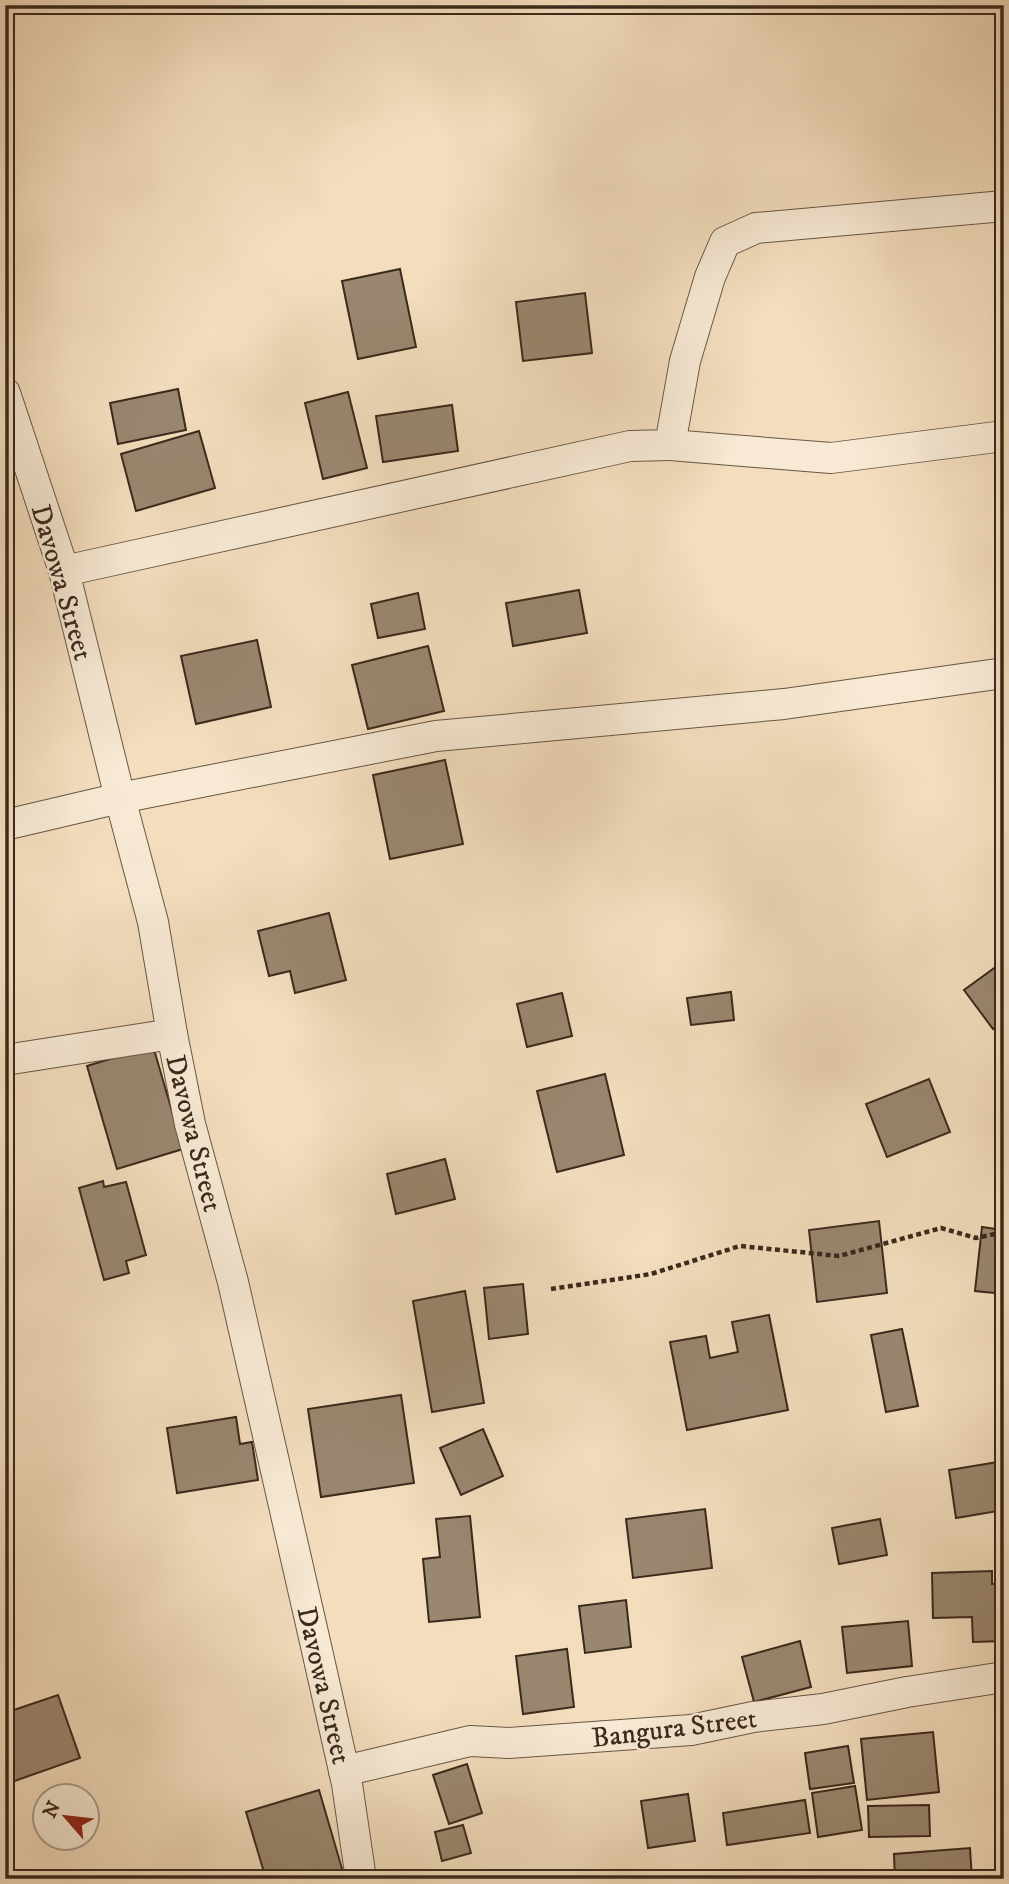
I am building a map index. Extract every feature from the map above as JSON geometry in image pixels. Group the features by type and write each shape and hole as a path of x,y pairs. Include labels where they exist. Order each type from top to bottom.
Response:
{"street":[{"path":"670,445 685,361 710,277 725,242 756,228 1004,206"},
{"name":"Davowa Street","path":"5,393 64,571 153,922 190,1125 233,1282 344,1771 361,1879"},
{"path":"64,571 630,446 670,445 831,458 1004,436"},
{"path":"5,825 120,798 436,736 785,704 1004,673"},
{"path":"5,1060 172,1034"},
{"name":"Bangura Street","path":"344,1771 470,1741 509,1742 691,1730 752,1717 823,1709 907,1692 1004,1677"}],"path":[{"path":"551,1289 650,1274 740,1246 839,1256 941,1228 976,1238 1004,1232"}],"building":[{"path":"400,269 416,347 358,359 342,281"},
{"path":"585,293 592,353 523,361 516,302"},
{"path":"178,389 186,430 118,444 110,403"},
{"path":"348,392 367,468 323,479 305,403"},
{"path":"452,405 458,451 383,462 376,416"},
{"path":"199,431 215,488 136,511 121,454"},
{"path":"579,590 587,633 513,646 506,603"},
{"path":"418,593 425,629 378,638 371,604"},
{"path":"257,640 271,707 196,724 181,656"},
{"path":"428,646 444,711 368,729 352,665"},
{"path":"445,760 463,844 390,859 373,775"},
{"path":"329,913 346,980 295,993 290,971 269,976 258,931"},
{"path":"1004,961 1004,1021 993,1029 964,990"},
{"path":"731,992 734,1020 691,1025 687,998"},
{"path":"562,993 572,1036 527,1047 517,1004"},
{"path":"153,1046 183,1149 117,1169 87,1066"},
{"path":"605,1074 624,1155 557,1172 537,1091"},
{"path":"929,1079 950,1132 887,1157 866,1104"},
{"path":"445,1159 455,1199 396,1214 387,1174"},
{"path":"103,1181 104,1187 126,1182 146,1255 126,1261 129,1273 104,1280 79,1188"},
{"path":"879,1221 887,1293 817,1302 809,1230"},
{"path":"982,1227 1004,1230 1004,1294 975,1291"},
{"path":"523,1284 528,1334 489,1339 484,1288"},
{"path":"465,1291 484,1403 432,1412 413,1301"},
{"path":"769,1315 788,1410 687,1430 670,1342 706,1336 710,1358 738,1352 732,1322"},
{"path":"902,1329 918,1406 886,1412 871,1335"},
{"path":"401,1395 414,1483 321,1497 308,1409"},
{"path":"236,1417 240,1444 252,1442 258,1480 177,1493 167,1428"},
{"path":"483,1429 503,1476 461,1495 440,1448"},
{"path":"1004,1461 1004,1510 956,1518 949,1470"},
{"path":"705,1509 712,1568 633,1578 626,1519"},
{"path":"470,1516 480,1617 429,1622 423,1559 440,1557 436,1519"},
{"path":"880,1519 887,1555 839,1564 832,1528"},
{"path":"992,1571 992,1584 1004,1583 1004,1641 973,1642 972,1617 933,1618 932,1573"},
{"path":"626,1600 631,1647 585,1653 579,1606"},
{"path":"908,1621 912,1666 847,1673 842,1627"},
{"path":"800,1641 811,1687 754,1702 742,1657"},
{"path":"567,1649 574,1707 523,1714 516,1656"},
{"path":"58,1695 80,1758 6,1784 5,1713"},
{"path":"933,1732 939,1792 867,1800 861,1739"},
{"path":"848,1746 854,1783 810,1789 805,1753"},
{"path":"467,1764 482,1813 449,1824 433,1775"},
{"path":"855,1786 862,1830 818,1837 812,1793"},
{"path":"319,1790 345,1879 266,1879 246,1812"},
{"path":"688,1794 695,1841 648,1848 641,1801"},
{"path":"805,1800 810,1833 727,1845 723,1813"},
{"path":"929,1805 930,1836 869,1837 868,1806"},
{"path":"463,1825 471,1853 442,1861 435,1832"},
{"path":"970,1848 972,1879 895,1879 894,1854"}]}
